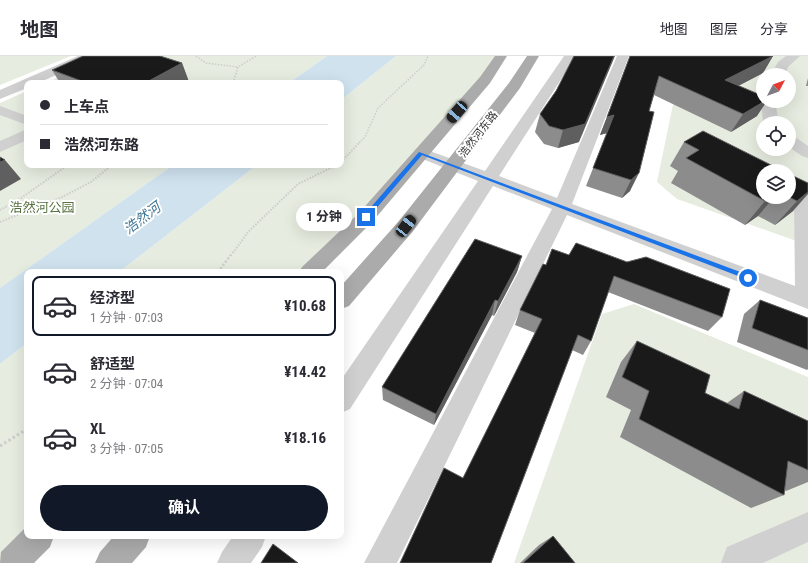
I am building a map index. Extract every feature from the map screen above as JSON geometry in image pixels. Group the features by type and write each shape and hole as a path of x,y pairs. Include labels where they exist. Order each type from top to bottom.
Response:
{"main road":[{"path":"312,269 366,217 485,80 501,56"},
{"name":"浩然河东路","path":"344,297 406,226 515,85 533,56"},
{"path":"12,563 36,539"},
{"path":"112,563 132,539"}],"street":[{"path":"344,396 570,56"},
{"path":"380,563 562,207 623,56"},
{"path":"782,68 794,56"},
{"path":"52,80 94,58"},
{"path":"38,80 94,58"},
{"path":"0,95 24,86"},
{"path":"0,104 24,92"},
{"path":"0,110 24,119"},
{"path":"0,147 24,135"},
{"path":"796,145 808,153"},
{"path":"421,153 807,300 803,195 808,190"},
{"path":"737,563 738,558 808,527"},
{"path":"233,563 249,539"}],"path":[{"path":"196,56 206,63 238,67 256,56"},
{"path":"344,159 365,136 378,108 424,65 428,56"},
{"path":"234,80 238,67"},
{"path":"0,210 21,198 64,168"},
{"path":"0,222 86,185 108,168"},
{"path":"220,269 248,232 298,184 331,168"},
{"path":"0,446 24,431"}],"green space":[{"path":"0,56 71,56 0,85"},
{"path":"107,56 327,56 293,80 53,80"},
{"path":"396,56 501,56 312,269 123,269 253,168 344,168 344,98"},
{"path":"683,56 808,56 808,245 677,199 657,182"},
{"name":"浩然河公园","path":"24,92 24,168 169,168 27,269 24,269 24,271 0,288 0,103"},
{"path":"634,304 808,377 808,563 514,563 602,314"},
{"path":"24,345 24,539 0,563 0,364"}],"water":[{"path":"327,56 396,56 344,98 344,80 293,80"},
{"name":"浩然河","path":"169,168 253,168 123,269 27,269"},
{"path":"24,271 24,345 0,364 0,288"}],"building":[{"path":"83,56 160,56 182,63 151,80 79,80 52,70"},
{"path":"574,56 614,56 585,124 563,130 549,126 540,114 556,91"},
{"path":"630,56 773,56 725,80 756,93 756,106 743,114 659,76 649,111 654,112 639,173 631,180 593,168 614,115 607,117"},
{"path":"703,131 769,164 756,164 756,196 686,158 699,150 684,142"},
{"path":"0,157 5,160 0,162"},
{"path":"796,177 808,183 808,192 797,201"},
{"path":"475,239 522,256 498,301 495,300 436,414 382,387"},
{"path":"576,243 627,262 646,257 730,289 722,317 614,276 591,341 578,335 491,563 400,563 444,468 463,478 542,319 520,310 543,264 546,265 552,249 569,255"},
{"path":"760,300 808,318 808,350 752,328"},
{"path":"637,341 710,375 705,393 739,409 744,391 808,421 808,470 788,461 784,495 639,419 649,391 622,377"},
{"path":"553,536 575,563 523,563"},
{"path":"273,544 298,563 261,563"}],"route":[{"path":"366,217 421,153 748,278"}]}
